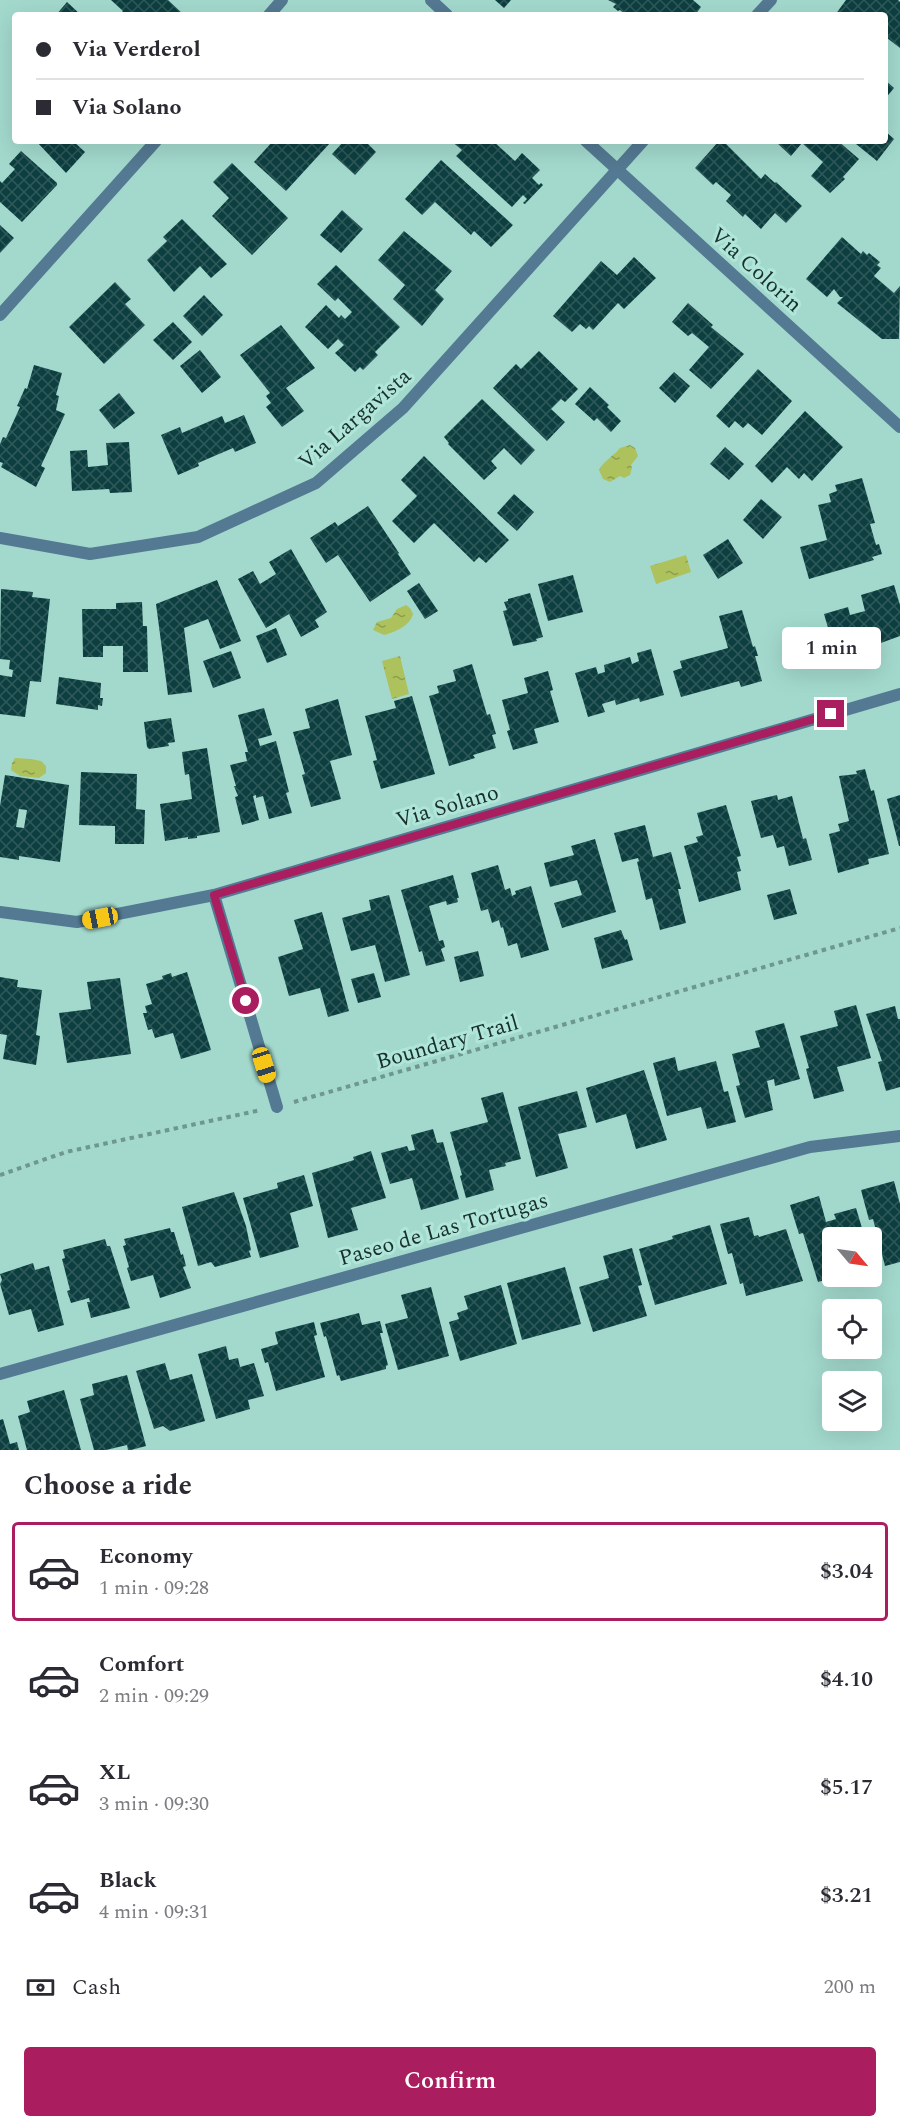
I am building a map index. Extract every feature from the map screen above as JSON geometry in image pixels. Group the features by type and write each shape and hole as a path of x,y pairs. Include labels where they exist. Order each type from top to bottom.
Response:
{"street":[{"path":"272,12 282,0"},
{"path":"431,0 444,12"},
{"path":"760,12 771,0"},
{"path":"0,315 153,144"},
{"name":"Via Colorin","path":"589,144 900,427"},
{"name":"Via Largavista","path":"0,538 90,554 198,537 316,483 403,408 640,144"},
{"name":"Via Solano","path":"0,912 77,922 214,895 900,694"},
{"path":"214,895 277,1107"},
{"name":"Paseo de Las Tortugas","path":"0,1374 810,1147 900,1136"}],"path":[{"name":"Boundary Trail","path":"0,1175 66,1152 277,1107 900,928"}],"water":[{"path":"630,445 635,448 638,456 631,465 630,475 624,478 620,476 610,482 603,479 599,470 601,467 620,448"},
{"path":"686,555 691,572 656,584 650,566"},
{"path":"406,605 413,614 405,625 384,635 373,630 377,622 391,618 397,609"},
{"path":"400,656 409,694 392,699 382,661"},
{"path":"15,758 41,761 46,766 46,773 39,778 20,776 11,770"}],"building":[{"path":"111,0 168,0 181,12 122,12"},
{"path":"495,0 511,0 504,8"},
{"path":"608,0 693,0 701,7 697,12 622,12 613,7 616,4"},
{"path":"846,0 898,0 900,2 900,48 888,39 888,12 837,12"},
{"path":"67,2 78,12 59,12"},
{"path":"888,83 894,88 888,95"},
{"path":"888,134 894,139 877,161 856,144 888,144"},
{"path":"39,144 76,144 85,152 66,173"},
{"path":"270,144 329,144 286,191 254,162"},
{"path":"341,144 368,144 376,152 355,175 332,154"},
{"path":"455,144 496,144 515,161 522,153 540,170 532,178 539,185 541,183 543,185 525,204 523,203 527,199 523,195 512,207 456,156 462,150"},
{"path":"716,144 726,144 761,179 765,174 802,206 786,223 775,213 761,229 745,214 743,217 726,201 731,195 716,182 713,185 695,168"},
{"path":"778,144 801,144 791,156"},
{"path":"803,144 842,144 859,159 843,177 845,179 830,193 811,176 823,162"},
{"path":"21,151 57,183 22,222 0,202 0,181 2,183 15,169 9,164"},
{"path":"441,160 513,225 491,247 474,231 471,235 435,202 422,215 405,199"},
{"path":"232,163 288,218 252,255 212,216 229,198 213,182"},
{"path":"342,210 363,229 341,253 320,235"},
{"path":"182,219 227,264 211,278 200,266 174,292 147,260 167,241 163,237"},
{"path":"0,225 14,238 0,253"},
{"path":"404,231 452,271 435,290 444,299 422,326 393,299 405,285 378,260"},
{"path":"842,237 861,254 863,251 867,255 869,253 880,262 877,265 881,268 874,276 894,293 900,286 899,339 882,339 837,303 843,297 840,297 834,289 827,297 806,279"},
{"path":"634,257 656,278 624,309 618,303 593,330 589,326 586,329 580,324 572,332 553,316 601,261 617,275"},
{"path":"336,265 400,327 375,352 378,355 363,370 360,367 355,372 335,353 344,345 338,339 328,349 305,327 326,305 339,318 341,315 345,319 352,312 338,298 335,301 317,284"},
{"path":"115,282 131,299 125,304 145,325 104,364 69,327"},
{"path":"204,295 223,315 202,336 183,316"},
{"path":"688,303 713,325 711,327 744,354 711,389 689,370 709,347 692,333 688,336 672,322"},
{"path":"173,322 192,342 173,360 153,340"},
{"path":"281,325 315,368 286,388 304,411 282,427 266,407 271,403 266,396 270,393 240,355"},
{"path":"200,350 221,377 202,393 180,366"},
{"path":"539,351 578,389 565,402 561,399 551,409 565,422 547,441 493,388 516,364 521,369"},
{"path":"34,365 62,373 56,395 59,396 56,410 65,414 41,466 45,468 36,487 1,467 3,463 0,462 0,444 3,437 6,438 20,407 17,406 25,388 27,389"},
{"path":"758,369 792,401 762,435 748,423 743,428 735,421 729,428 716,416"},
{"path":"674,372 690,386 675,403 659,388"},
{"path":"590,387 609,405 607,407 621,421 611,432 597,418 594,421 575,404"},
{"path":"119,393 135,413 114,429 99,410"},
{"path":"482,399 535,450 521,465 504,448 491,461 497,468 484,480 448,444 444,437"},
{"path":"805,411 843,447 812,481 804,473 799,479 787,467 772,483 755,466"},
{"path":"244,415 256,443 235,452 233,448 198,463 199,466 178,475 161,435 180,427 182,433 222,416 225,423"},
{"path":"129,442 132,492 110,493 109,489 72,491 70,451 87,450 88,467 108,465 106,443"},
{"path":"725,447 744,464 729,480 710,464"},
{"path":"424,456 509,540 486,563 479,557 474,562 434,523 414,543 392,521 417,496 401,480"},
{"path":"862,478 875,523 870,524 876,545 879,544 882,554 872,557 874,560 809,579 800,547 827,540 818,505 831,502 829,494 837,491 835,485"},
{"path":"514,494 534,512 517,531 497,513"},
{"path":"761,499 782,517 763,539 743,520"},
{"path":"368,506 411,574 370,602 338,555 326,563 310,538 335,522 338,526"},
{"path":"728,539 743,563 718,579 703,555"},
{"path":"291,549 327,612 315,620 319,627 301,637 289,614 266,628 238,579 253,571 260,584 276,574 269,562"},
{"path":"573,575 583,612 548,621 538,584"},
{"path":"217,580 241,641 220,649 208,619 184,628 192,692 168,695 156,604"},
{"path":"419,583 438,611 425,619 407,591"},
{"path":"894,585 900,605 900,636 837,659 824,614 848,607 850,615 865,611 861,595"},
{"path":"1,589 33,592 32,597 50,599 41,682 30,681 25,717 0,714 0,675 12,677 13,670 9,669 10,660 0,659"},
{"path":"530,593 543,637 536,639 537,641 513,646 503,611 507,610 504,602"},
{"path":"142,602 143,626 147,626 148,672 123,672 123,646 103,646 103,657 83,657 82,609 116,609 116,603"},
{"path":"742,610 758,656 755,656 762,681 741,687 739,681 681,697 673,671 682,668 680,661 728,648 719,616"},
{"path":"276,628 287,655 267,663 256,636"},
{"path":"651,649 664,695 640,702 639,698 616,705 615,700 602,704 605,712 588,717 575,673 596,667 598,674 605,672 604,665 630,657 632,664 639,661 637,653"},
{"path":"231,651 241,678 213,688 203,661"},
{"path":"472,664 487,715 490,714 496,734 492,735 496,748 473,755 475,758 449,766 429,696 439,693 437,686 456,681 453,670"},
{"path":"548,671 553,690 550,691 559,722 534,729 538,743 513,750 502,700 528,693 524,678"},
{"path":"59,677 101,683 102,706 98,705 98,710 56,704"},
{"path":"412,696 435,774 381,789 373,761 377,760 365,716 396,708 394,701"},
{"path":"338,699 352,755 330,761 341,799 311,807 302,775 305,774 293,732 310,728 305,709"},
{"path":"264,708 272,735 258,739 260,746 276,741 292,813 269,819 263,796 256,798 256,795 253,796 259,820 242,825 230,765 247,761 245,752 248,752 238,715"},
{"path":"171,718 175,742 168,743 169,746 149,749 144,722"},
{"path":"207,748 220,832 197,836 197,838 188,839 188,837 165,841 160,804 192,799 189,774 185,775 182,752"},
{"path":"865,769 871,791 874,790 889,854 868,859 869,864 838,873 829,834 840,831 838,824 849,821 839,776 857,774 856,771"},
{"path":"81,772 137,774 136,809 145,810 144,844 115,844 115,826 79,825"},
{"path":"5,775 69,785 60,862 19,856 19,860 0,857 0,806","holes":["19,809 27,810 24,828 16,827"]},
{"path":"777,795 778,800 792,796 803,839 806,838 812,860 789,866 784,846 777,848 773,835 761,838 751,801"},
{"path":"900,795 900,846 899,846 887,799"},
{"path":"726,805 741,856 737,857 741,871 737,872 741,890 699,902 684,846 698,842 696,837 703,835 697,813"},
{"path":"645,825 653,857 671,852 681,889 678,889 686,923 660,930 652,898 646,900 638,858 622,862 614,833"},
{"path":"595,839 616,912 562,928 554,903 582,895 577,880 550,887 544,863 574,855 571,846"},
{"path":"498,865 505,890 510,888 512,896 516,894 515,891 531,886 549,950 521,958 517,943 508,946 499,920 492,923 488,909 481,911 471,873"},
{"path":"453,875 458,902 447,905 446,901 429,906 439,941 443,940 445,947 441,949 445,961 426,966 422,951 419,952 401,890"},
{"path":"790,889 797,914 774,920 767,895"},
{"path":"389,895 410,975 385,982 375,945 351,951 342,918 371,910 369,900"},
{"path":"322,912 349,1011 328,1017 320,988 289,996 278,957 303,949 294,920"},
{"path":"621,930 625,940 627,939 633,960 602,969 594,938"},
{"path":"478,951 484,976 460,982 454,957"},
{"path":"187,972 211,1050 181,1059 173,1033 155,1038 152,1029 148,1030 143,1013 147,1013 145,1006 152,1004 146,984 163,979 162,976 171,973 172,977"},
{"path":"374,973 381,997 358,1003 351,979"},
{"path":"0,977 18,980 17,987 42,990 36,1035 40,1036 36,1065 3,1059 7,1035 0,1034"},
{"path":"120,978 131,1054 67,1063 59,1013 91,1009 87,982"},
{"path":"856,1005 871,1058 837,1067 844,1091 814,1099 806,1069 809,1068 800,1036 838,1026 834,1011"},
{"path":"895,1006 898,1019 900,1019 900,1087 886,1091 878,1062 882,1061 866,1014"},
{"path":"784,1023 800,1079 775,1086 774,1079 767,1081 773,1110 745,1118 736,1086 740,1085 732,1054 760,1047 755,1031"},
{"path":"675,1057 678,1071 716,1061 724,1092 728,1091 736,1122 707,1129 701,1107 667,1116 653,1063"},
{"path":"644,1070 667,1140 636,1149 626,1114 596,1123 586,1088"},
{"path":"577,1091 587,1127 558,1134 568,1168 536,1177 518,1107"},
{"path":"503,1092 521,1159 489,1170 494,1190 466,1198 450,1132 488,1122 481,1098"},
{"path":"433,1129 437,1143 443,1142 459,1199 421,1210 412,1178 390,1184 381,1153 407,1146 409,1151 415,1150 411,1135"},
{"path":"371,1151 386,1198 351,1208 358,1230 328,1238 312,1173 354,1160 353,1157"},
{"path":"304,1175 313,1206 290,1213 299,1247 260,1258 243,1198 278,1188 277,1183"},
{"path":"894,1181 900,1204 900,1262 885,1266 882,1254 882,1227 875,1227 873,1219 869,1220 861,1190"},
{"path":"234,1192 246,1226 251,1257 215,1267 211,1262 198,1266 182,1207"},
{"path":"819,1196 826,1222 836,1219 834,1214 856,1208 862,1227 822,1227 822,1281 818,1282 803,1233 799,1234 790,1205"},
{"path":"749,1217 754,1236 759,1237 786,1229 803,1281 746,1296 743,1283 740,1284 732,1253 728,1254 720,1224"},
{"path":"710,1225 727,1284 655,1305 639,1249"},
{"path":"170,1228 171,1232 174,1232 181,1255 183,1254 186,1266 183,1267 191,1288 160,1298 153,1275 131,1281 123,1246 126,1245 124,1239"},
{"path":"105,1239 107,1246 110,1246 130,1308 91,1318 87,1302 90,1302 89,1298 71,1303 62,1259 65,1258 63,1250"},
{"path":"632,1248 642,1285 638,1286 647,1316 593,1332 579,1287 609,1278 603,1256"},
{"path":"33,1263 35,1270 49,1266 64,1325 38,1332 31,1309 9,1315 0,1284 2,1280 0,1274"},
{"path":"565,1267 581,1324 522,1340 507,1283"},
{"path":"501,1285 517,1344 460,1361 449,1322 459,1319 457,1313 468,1309 464,1296"},
{"path":"431,1287 449,1356 398,1370 385,1324 408,1318 401,1295"},
{"path":"359,1313 362,1325 380,1321 383,1333 380,1333 388,1365 386,1369 341,1381 339,1375 337,1376 320,1323"},
{"path":"314,1322 317,1335 314,1336 325,1377 276,1391 268,1362 265,1363 261,1349 278,1344 275,1332"},
{"path":"226,1346 229,1360 238,1358 240,1367 254,1363 264,1396 248,1400 250,1409 216,1419 198,1354"},
{"path":"165,1363 170,1380 192,1374 205,1421 170,1431 163,1426 154,1429 136,1371"},
{"path":"127,1375 146,1446 131,1450 128,1450 127,1445 94,1450 80,1399 94,1395 92,1384"},
{"path":"64,1390 81,1450 27,1450 18,1416 30,1412 27,1401"},
{"path":"3,1419 10,1444 17,1442 19,1450 0,1450 0,1420"}],"route":[{"path":"246,1001 214,895 831,714"}]}
